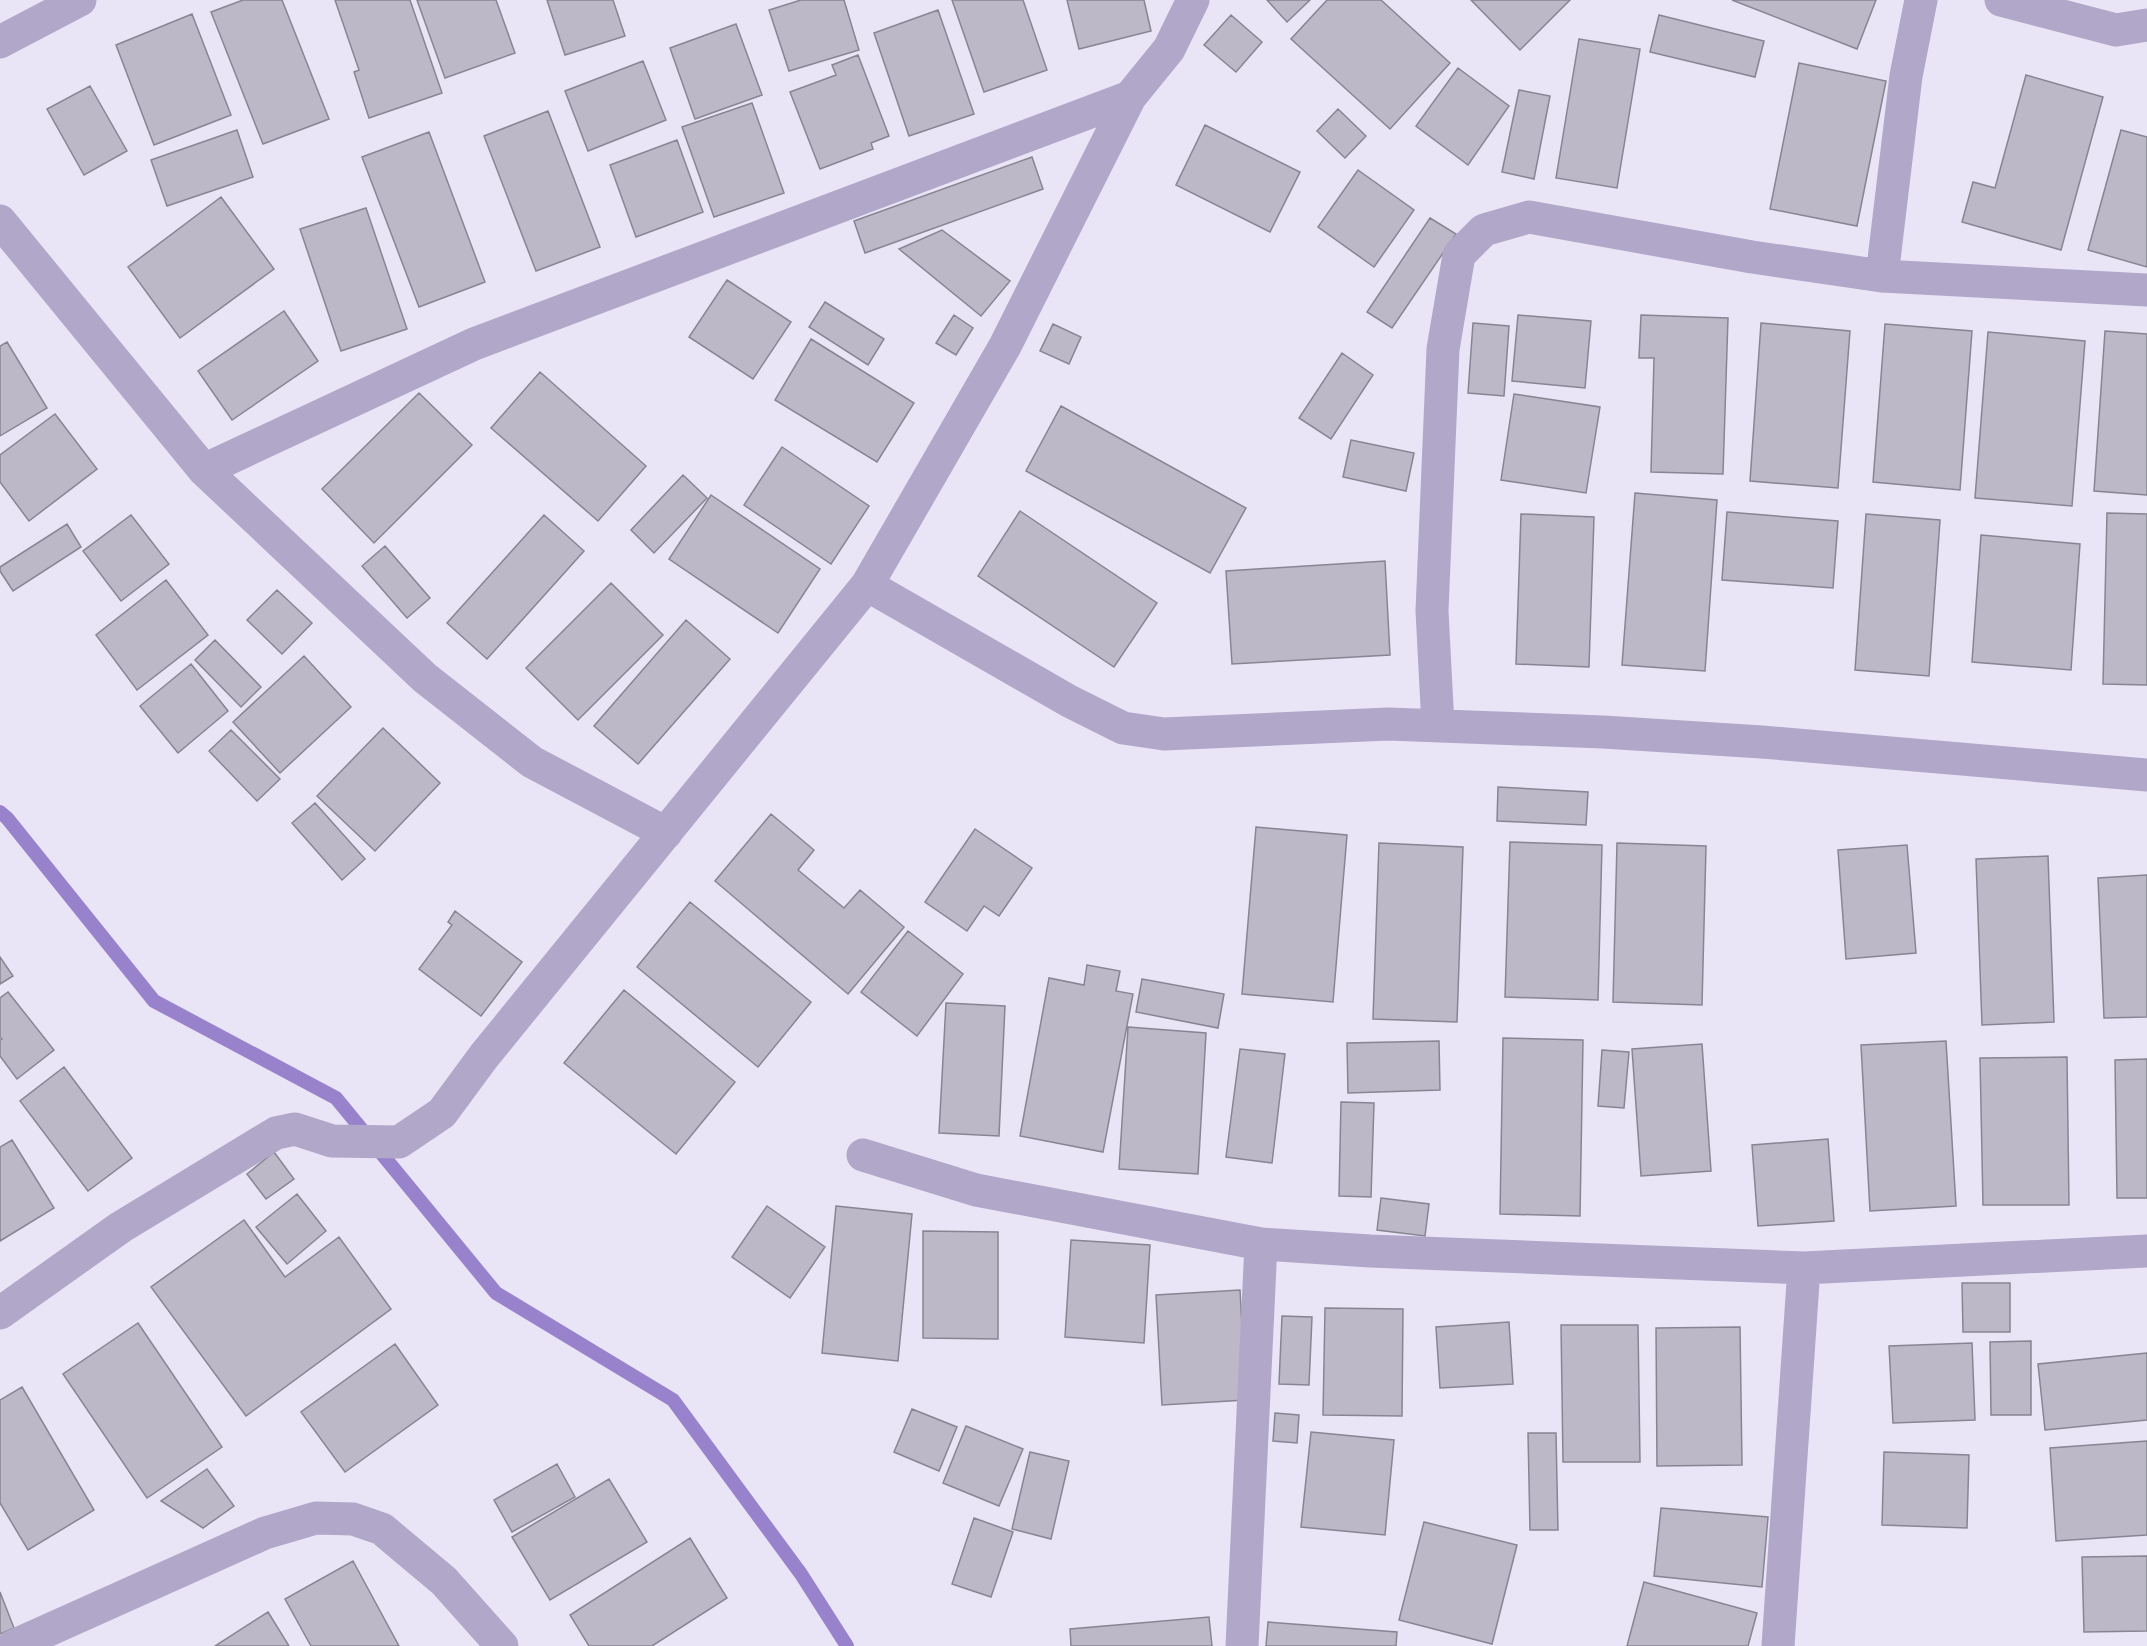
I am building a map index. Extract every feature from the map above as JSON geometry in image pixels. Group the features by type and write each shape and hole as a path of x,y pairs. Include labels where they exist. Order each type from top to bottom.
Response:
{"street":[{"path":"0,42 80,0"},
{"path":"0,1313 121,1227 276,1132 295,1129 332,1141 399,1142 442,1113 484,1056 867,585 1005,346 1130,97 1169,49 1193,0"},
{"path":"1882,276 1906,76 1921,0"},
{"path":"2001,0 2116,30 2147,25"},
{"path":"204,470 474,344 1130,97"},
{"path":"1438,726 1432,611 1443,350 1459,255 1484,230 1529,217 1752,257 1882,276 2147,290"},
{"path":"0,221 204,470 425,678 532,762 666,833"},
{"path":"867,585 1038,684 1123,728 1164,734 1388,724 1438,726 1762,742 2147,775"},
{"path":"863,1155 976,1190 1261,1244 1370,1251 1804,1268 2147,1251"},
{"path":"1242,1646 1261,1244"},
{"path":"1778,1646 1804,1268"},
{"path":"14,1646 266,1533 316,1518 353,1518 382,1529 444,1581 502,1646"}],"building":[{"path":"243,0 282,0 329,119 263,144 211,12"},
{"path":"335,0 410,0 442,93 369,118 354,72 359,70"},
{"path":"417,0 496,0 515,53 445,78"},
{"path":"547,0 613,0 625,36 565,55"},
{"path":"801,0 844,0 859,50 789,71 769,10"},
{"path":"952,0 1023,0 1047,70 984,92"},
{"path":"1067,0 1144,0 1151,31 1079,49"},
{"path":"1267,0 1310,0 1287,22"},
{"path":"1327,0 1381,0 1450,63 1390,129 1291,39"},
{"path":"1471,0 1570,0 1520,50"},
{"path":"1732,0 1876,0 1857,49"},
{"path":"938,10 974,114 909,136 874,33"},
{"path":"192,14 231,115 154,145 116,45"},
{"path":"1231,15 1262,42 1236,72 1204,45"},
{"path":"1659,15 1764,41 1755,77 1650,52"},
{"path":"736,24 762,95 695,119 670,48"},
{"path":"1579,39 1640,49 1617,188 1556,178"},
{"path":"858,55 889,136 871,143 873,149 820,169 790,92 836,75 832,65"},
{"path":"643,61 666,120 588,151 565,91"},
{"path":"1799,63 1886,81 1857,226 1770,209"},
{"path":"1458,68 1509,106 1468,165 1416,126"},
{"path":"2026,75 2103,97 2061,250 1962,222 1973,182 1995,188"},
{"path":"90,86 127,151 84,175 47,109"},
{"path":"1519,90 1550,96 1534,179 1502,172"},
{"path":"752,103 784,193 714,217 682,127"},
{"path":"1338,109 1366,136 1345,158 1317,131"},
{"path":"548,111 600,247 536,271 484,136"},
{"path":"1205,125 1300,172 1270,232 1176,185"},
{"path":"237,130 253,177 167,206 151,160"},
{"path":"2121,130 2147,137 2147,267 2088,250"},
{"path":"429,132 485,282 419,307 362,157"},
{"path":"677,140 703,212 636,237 610,165"},
{"path":"1032,157 1043,189 865,253 854,221"},
{"path":"1358,170 1414,210 1374,267 1318,227"},
{"path":"221,197 274,269 180,338 128,267"},
{"path":"366,208 407,329 341,351 300,229"},
{"path":"1430,218 1456,234 1392,328 1367,312"},
{"path":"942,230 1010,281 981,316 899,249"},
{"path":"727,280 791,322 753,379 689,337"},
{"path":"825,302 884,339 868,365 809,327"},
{"path":"284,311 318,361 232,420 198,371"},
{"path":"954,315 973,328 956,355 936,343"},
{"path":"1518,315 1591,321 1585,388 1512,381"},
{"path":"1641,315 1728,318 1723,474 1651,472 1654,358 1639,358"},
{"path":"1473,323 1509,326 1504,396 1468,393"},
{"path":"1761,323 1850,331 1838,488 1750,481"},
{"path":"1053,324 1081,337 1069,364 1040,351"},
{"path":"1885,324 1972,331 1960,490 1873,482"},
{"path":"2105,331 2147,334 2147,495 2094,491"},
{"path":"1988,332 2085,341 2072,506 1975,498"},
{"path":"811,339 914,403 877,462 775,400"},
{"path":"7,342 47,408 0,436 0,346"},
{"path":"1342,353 1373,375 1331,439 1299,418"},
{"path":"540,372 646,466 598,521 491,428"},
{"path":"419,393 472,445 374,543 322,489"},
{"path":"1514,394 1600,407 1586,493 1501,480"},
{"path":"1061,406 1246,508 1210,573 1026,471"},
{"path":"55,414 97,469 29,521 0,482 0,455"},
{"path":"1351,440 1414,453 1406,491 1343,477"},
{"path":"782,447 869,506 831,564 744,505"},
{"path":"683,475 707,498 654,553 631,530"},
{"path":"1635,493 1717,500 1705,671 1622,665"},
{"path":"711,495 820,569 778,633 669,559"},
{"path":"1020,511 1157,603 1114,667 978,576"},
{"path":"1727,512 1838,521 1833,588 1722,580"},
{"path":"2107,513 2147,514 2147,685 2103,684"},
{"path":"1521,514 1594,517 1589,667 1516,664"},
{"path":"1866,514 1940,520 1929,676 1855,670"},
{"path":"131,515 169,564 121,601 83,551"},
{"path":"544,515 584,551 487,659 447,623"},
{"path":"67,524 81,547 13,591 0,571 0,567"},
{"path":"1981,535 2080,544 2071,670 1972,662"},
{"path":"385,546 430,598 407,618 362,566"},
{"path":"1385,561 1390,655 1232,664 1226,571"},
{"path":"166,580 208,635 137,690 96,635"},
{"path":"611,583 663,635 578,720 526,668"},
{"path":"277,590 312,623 282,654 247,620"},
{"path":"686,620 730,659 638,764 594,726"},
{"path":"215,640 261,687 241,707 195,660"},
{"path":"304,656 351,707 280,773 233,722"},
{"path":"191,664 228,711 178,753 140,706"},
{"path":"383,728 440,783 375,851 317,796"},
{"path":"231,730 280,779 257,801 209,751"},
{"path":"1498,787 1588,792 1586,825 1497,821"},
{"path":"315,803 365,859 342,880 292,823"},
{"path":"771,814 814,850 798,870 844,908 860,890 904,927 848,994 715,881"},
{"path":"1256,827 1347,835 1333,1002 1242,994"},
{"path":"975,829 1032,868 999,916 984,906 967,931 925,902"},
{"path":"1510,842 1602,845 1598,1000 1505,997"},
{"path":"1379,843 1463,847 1457,1022 1373,1019"},
{"path":"1617,843 1706,846 1702,1005 1613,1002"},
{"path":"1907,845 1916,953 1846,959 1838,850"},
{"path":"2048,856 2054,1022 1982,1025 1976,859"},
{"path":"2147,875 2147,1017 2104,1018 2098,878"},
{"path":"690,902 811,1002 758,1067 637,967"},
{"path":"455,911 522,962 481,1016 419,969 452,925 448,922"},
{"path":"908,931 963,974 917,1036 861,992"},
{"path":"0,957 13,976 0,984"},
{"path":"1087,965 1120,971 1116,991 1133,994 1103,1152 1020,1136 1049,978 1084,985"},
{"path":"1142,979 1224,994 1218,1028 1136,1012"},
{"path":"624,990 735,1082 676,1154 564,1063"},
{"path":"8,992 54,1050 17,1079 0,1056 0,1040 2,1039 0,1037 0,998"},
{"path":"946,1003 1005,1006 999,1136 939,1133"},
{"path":"1128,1027 1206,1033 1198,1174 1119,1169"},
{"path":"1503,1038 1583,1040 1580,1216 1500,1214"},
{"path":"1439,1041 1440,1090 1348,1093 1347,1043"},
{"path":"1946,1041 1956,1206 1870,1211 1861,1045"},
{"path":"1702,1044 1711,1171 1641,1176 1632,1049"},
{"path":"1240,1049 1285,1054 1272,1163 1226,1157"},
{"path":"1602,1050 1629,1052 1624,1108 1598,1106"},
{"path":"2067,1057 2069,1205 1983,1205 1980,1058"},
{"path":"2147,1059 2147,1198 2117,1198 2115,1060"},
{"path":"64,1067 132,1158 88,1191 20,1101"},
{"path":"1341,1102 1374,1103 1371,1197 1339,1196"},
{"path":"1828,1139 1834,1221 1758,1226 1752,1145"},
{"path":"12,1140 54,1208 0,1241 0,1147"},
{"path":"274,1152 294,1179 266,1199 247,1174"},
{"path":"297,1194 326,1231 287,1264 256,1227"},
{"path":"1381,1198 1429,1204 1425,1236 1377,1230"},
{"path":"767,1206 825,1247 790,1298 732,1257"},
{"path":"836,1206 912,1214 898,1361 822,1353"},
{"path":"244,1220 285,1277 339,1237 391,1309 246,1416 151,1287"},
{"path":"923,1231 998,1232 998,1339 923,1338"},
{"path":"1071,1240 1150,1245 1144,1343 1065,1337"},
{"path":"1962,1283 2010,1283 2010,1332 1963,1332"},
{"path":"1240,1290 1246,1400 1162,1405 1156,1295"},
{"path":"1325,1308 1403,1309 1402,1416 1323,1415"},
{"path":"1282,1316 1312,1317 1309,1385 1279,1384"},
{"path":"1509,1322 1513,1384 1440,1388 1436,1327"},
{"path":"138,1323 222,1447 147,1498 63,1374"},
{"path":"1561,1325 1638,1325 1640,1462 1563,1462"},
{"path":"1740,1327 1742,1465 1657,1466 1656,1328"},
{"path":"2031,1341 2031,1415 1991,1415 1990,1342"},
{"path":"1972,1343 1975,1420 1893,1423 1889,1346"},
{"path":"395,1344 438,1405 345,1472 301,1412"},
{"path":"2147,1353 2147,1420 2045,1430 2038,1364"},
{"path":"22,1387 94,1510 28,1550 0,1503 0,1400"},
{"path":"912,1409 957,1427 939,1471 894,1452"},
{"path":"1275,1413 1299,1415 1297,1443 1273,1441"},
{"path":"966,1426 1023,1449 999,1506 943,1483"},
{"path":"1311,1432 1394,1440 1385,1535 1301,1527"},
{"path":"1528,1433 1556,1433 1558,1530 1530,1530"},
{"path":"2147,1441 2147,1535 2056,1541 2050,1448"},
{"path":"1030,1452 1069,1461 1051,1539 1012,1529"},
{"path":"1884,1452 1969,1455 1967,1528 1882,1525"},
{"path":"557,1464 575,1497 512,1532 494,1500"},
{"path":"207,1469 234,1506 203,1528 161,1501"},
{"path":"609,1479 647,1542 550,1600 512,1537"},
{"path":"1661,1508 1768,1517 1762,1587 1654,1576"},
{"path":"974,1518 1013,1532 991,1597 952,1584"},
{"path":"1424,1522 1517,1545 1492,1644 1399,1620"},
{"path":"690,1538 727,1598 652,1646 589,1646 570,1615"},
{"path":"2147,1556 2147,1631 2084,1632 2082,1557"},
{"path":"353,1561 399,1646 311,1646 285,1599"},
{"path":"1644,1582 1757,1613 1748,1646 1627,1646"},
{"path":"0,1592 14,1628 0,1634"},
{"path":"268,1612 289,1646 215,1646"},
{"path":"1209,1617 1212,1646 1071,1646 1070,1629"},
{"path":"1268,1622 1397,1632 1396,1646 1266,1646"}],"waterway":[{"path":"0,812 154,1001 336,1098 496,1293 673,1400 801,1574 847,1646"}]}
